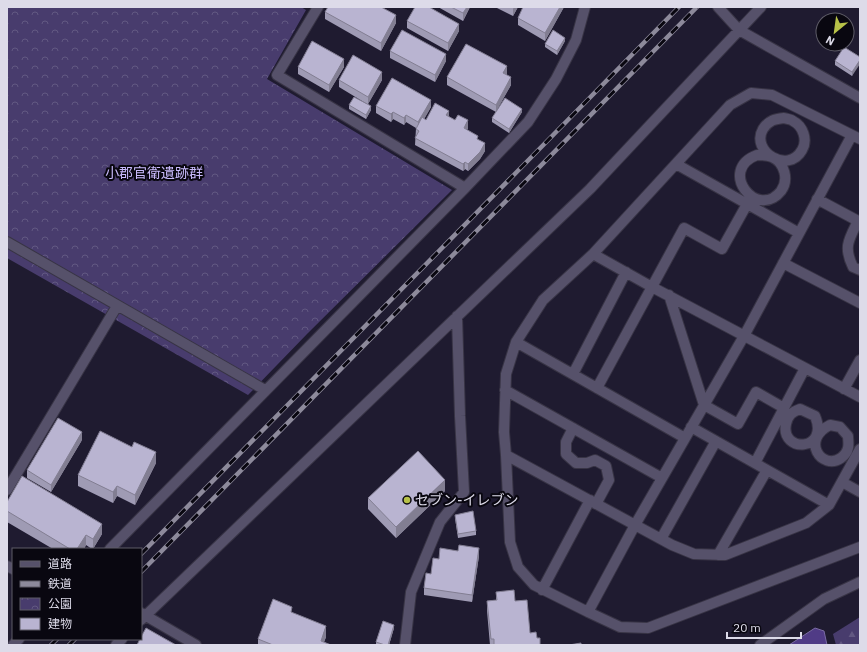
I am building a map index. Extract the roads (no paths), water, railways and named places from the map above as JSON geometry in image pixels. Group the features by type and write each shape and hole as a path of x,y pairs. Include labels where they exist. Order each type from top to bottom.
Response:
{"street":[{"path":"318,7 277,75 466,188"},
{"path":"111,548 265,390 466,188 528,122 556,79 576,40 586,7"},
{"path":"718,7 739,30 860,98"},
{"path":"196,645 142,616 590,189 762,7"},
{"path":"588,612 634,524 744,336 818,199 856,137 772,95 751,93 730,105 594,254 543,300 516,342 506,374 505,390 504,432 510,542 518,567 534,585 542,590 588,612 620,627 648,628 860,547"},
{"path":"793,120 799,108"},
{"path":"749,201 741,183 741,171 744,163 757,155 764,155 773,158 786,162 795,158 805,146 805,136 800,127 793,120 784,118 774,119 767,123 760,134 761,143 765,152 773,158 780,164 784,172 784,186 778,194 769,199 749,201"},
{"path":"676,164 749,201 799,233"},
{"path":"818,199 859,221 848,240 848,256 853,267 860,270"},
{"path":"597,388 684,228 722,250 749,201"},
{"path":"7,242 265,390"},
{"path":"594,254 652,287 860,398"},
{"path":"783,263 860,303"},
{"path":"573,374 626,272"},
{"path":"669,295 704,405 738,424 756,392 784,413 791,413 800,409 816,416 819,424 814,445 818,453 824,459 832,461 854,454"},
{"path":"7,490 117,306"},
{"path":"405,645 411,592 440,522 464,492 457,316"},
{"path":"516,342 685,438"},
{"path":"844,389 860,360"},
{"path":"755,463 784,413 805,368"},
{"path":"505,390 662,478"},
{"path":"784,413 785,430 787,436 793,442 804,445 811,442 822,429 830,425 840,427 848,436 849,447 854,454"},
{"path":"691,427 829,505"},
{"path":"542,590 593,502 609,480 606,466 595,460 588,462 576,462 566,454 566,442 573,428"},
{"path":"661,539 716,441"},
{"path":"506,454 661,539 694,554 718,555 725,554 806,523 829,505 842,482 854,454"},
{"path":"718,555 767,470"},
{"path":"842,482 860,492"},
{"path":"760,645 824,600 860,582"}],"railway":[{"path":"142,553 679,7"},
{"path":"142,571 697,7"},
{"path":"51,645 56,640"},
{"path":"69,645 74,640"}],"place":[{"name":"セブン-イレブン","path":"407,500"}],"park label":[{"name":"小郡官衛遺跡群","path":"154,173"}]}
